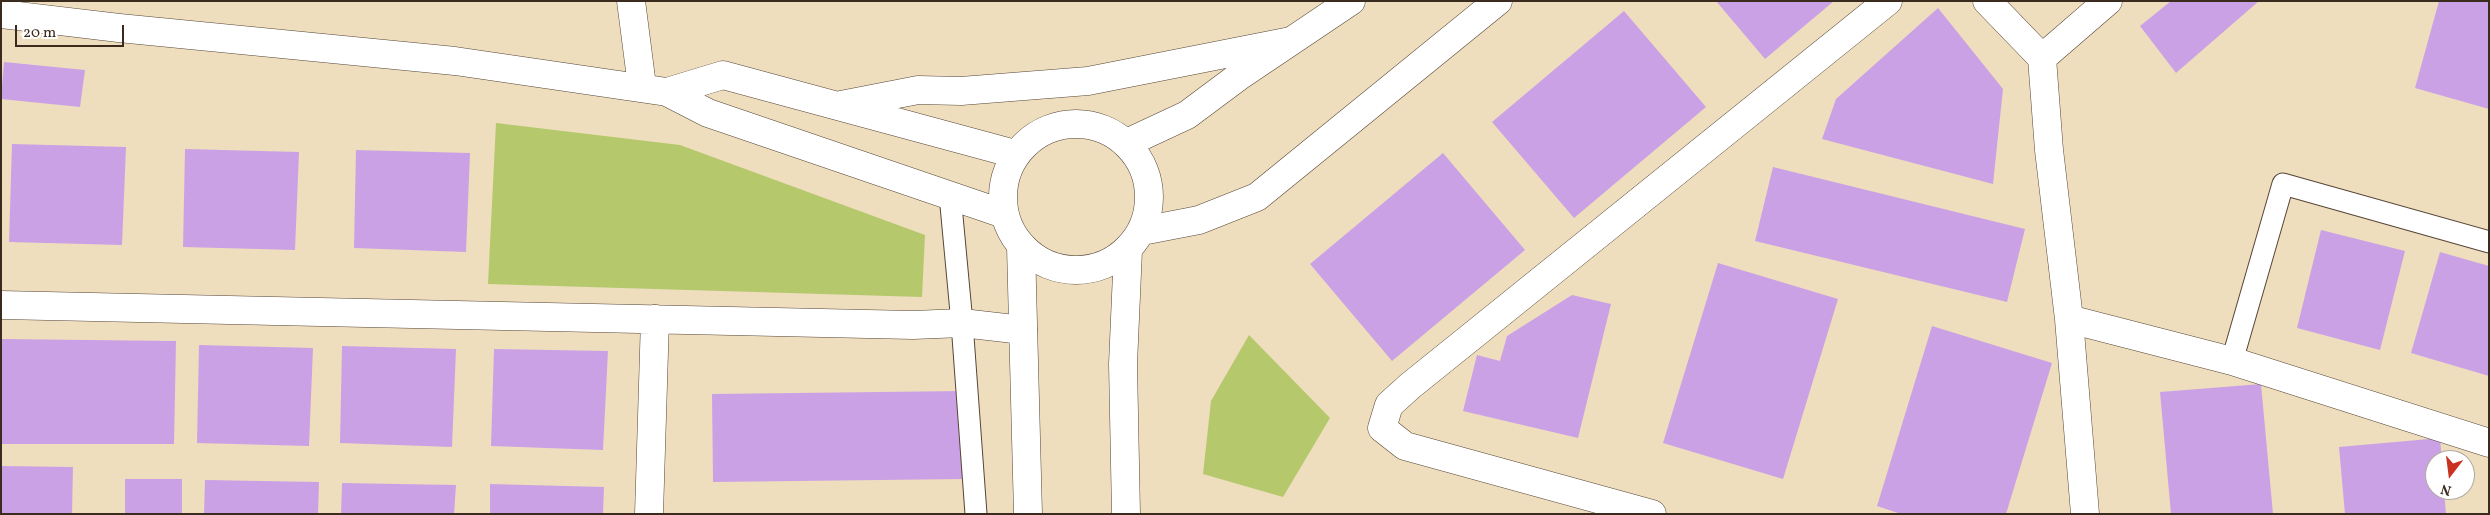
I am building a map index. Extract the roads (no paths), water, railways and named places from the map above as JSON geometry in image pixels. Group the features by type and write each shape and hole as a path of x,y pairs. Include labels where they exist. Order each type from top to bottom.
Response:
{"street":[{"path":"631,1 655,89"},
{"path":"1127,143 1187,115 1351,1"},
{"path":"1126,514 1123,364 1135,240 1149,208 1149,185 1141,162 1127,143 1106,130 1082,123 1056,126 1034,136 1015,154 1005,176 1002,201 1007,226 1021,247 1039,261 1062,270 1085,270 1108,263 1135,240 1199,220 1257,197 1498,1"},
{"path":"1652,514 1405,446 1382,428 1390,405 1410,386 1888,1"},
{"path":"1987,1 2042,58 2050,150 2069,319 2085,514"},
{"path":"2042,58 2108,1"},
{"path":"1,14 119,28 455,61 655,89 708,113 1004,214"},
{"path":"835,106 918,90 961,90 1088,81 1291,41"},
{"path":"655,89 723,75 1015,154"},
{"path":"1021,247 1028,514"},
{"path":"1,305 913,326 962,323 1023,330"},
{"path":"649,514 655,319"},
{"path":"2069,319 2232,361 2489,443"}],"lane":[{"path":"2232,361 2283,184 2489,242"},
{"path":"950,195 962,323 976,514"}]}
